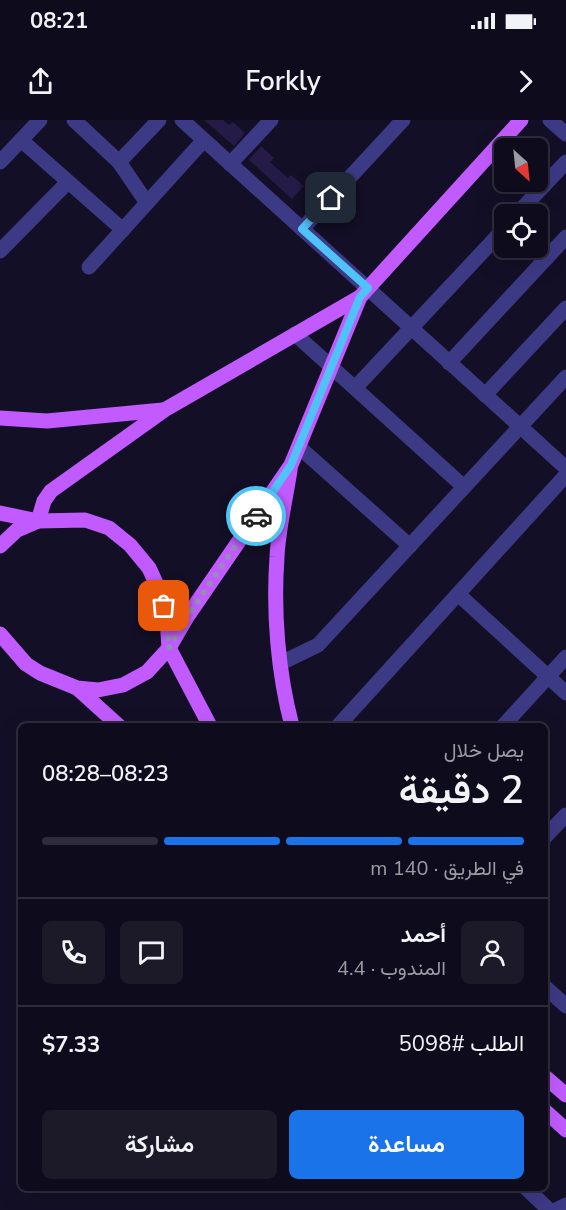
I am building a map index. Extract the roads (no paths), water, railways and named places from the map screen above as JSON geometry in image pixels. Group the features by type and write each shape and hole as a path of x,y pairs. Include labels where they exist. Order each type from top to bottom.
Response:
{"main road":[{"path":"38,521 44,501 51,491 166,410 364,292 521,120"},
{"path":"0,634 26,664 40,673 77,688 98,690 123,685 147,672 169,648 187,617 291,465 364,292"},
{"path":"0,418 47,421 166,410"},
{"path":"291,465 277,556 276,602 280,663 291,723"},
{"path":"0,513 38,521 85,520 109,528 130,545 149,567 161,594 167,618 169,648 208,723"},
{"path":"0,546 17,530 38,521"},
{"path":"77,688 116,723"},
{"path":"548,1079 566,1095"},
{"path":"548,1114 566,1130"}],"street":[{"path":"0,162 40,120"},
{"path":"74,120 119,162 147,203"},
{"path":"119,162 159,120"},
{"path":"182,120 302,229 364,292 411,328 566,468"},
{"path":"230,164 271,120"},
{"path":"302,229 402,120"},
{"path":"550,120 566,134"},
{"path":"21,140 123,230"},
{"path":"88,267 204,140"},
{"path":"526,204 566,162"},
{"path":"0,251 68,182"},
{"path":"449,363 566,237"},
{"path":"355,388 494,240"},
{"path":"485,395 566,308"},
{"path":"295,334 464,488"},
{"path":"280,663 318,645 566,377"},
{"path":"299,447 410,546"},
{"path":"341,723 566,475"},
{"path":"458,594 566,693"},
{"path":"506,723 566,657"},
{"path":"548,834 566,815"},
{"path":"548,990 566,1006"},
{"path":"529,1191 549,1210"},
{"path":"556,1210 566,1205"}]}
